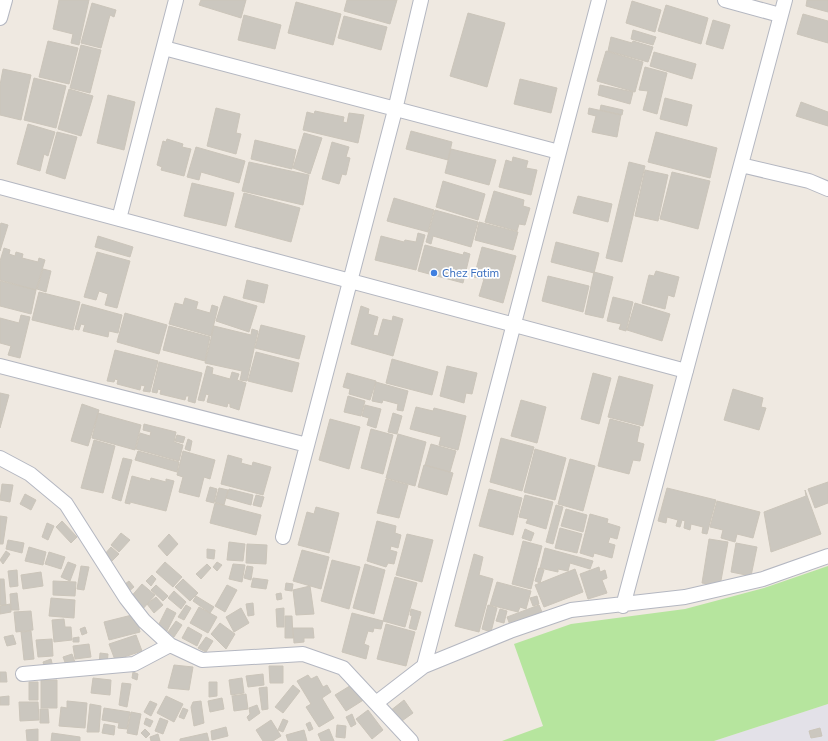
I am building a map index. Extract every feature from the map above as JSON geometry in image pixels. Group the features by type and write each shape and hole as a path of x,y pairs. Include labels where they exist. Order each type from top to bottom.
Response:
{"street":[{"path":"0,18 4,0"},
{"path":"120,219 176,0"},
{"path":"283,537 395,110 421,0"},
{"path":"424,666 599,0"},
{"path":"725,0 780,15"},
{"path":"623,606 785,0"},
{"path":"164,48 559,152"},
{"path":"740,165 809,181 828,189"},
{"path":"0,187 686,371"},
{"path":"0,366 307,445"},
{"path":"0,458 30,474 66,504 126,598 144,621 170,645 202,660 303,654 343,668 411,741"},
{"path":"376,703 424,666 510,631 571,610 623,606 685,597 763,579 828,556"},
{"path":"23,674 134,664 170,645"}],"shaded area":[{"path":"828,704 828,741 714,741"}],"green space":[{"path":"828,566 828,704 714,741 502,741 543,726 514,644 571,624 685,609 764,588"}],"building":[{"path":"59,0 89,0 79,45 71,43 73,34 53,29"},
{"path":"201,0 246,0 241,18 199,5"},
{"path":"347,0 397,0 390,24 344,11"},
{"path":"807,0 828,0 828,12 806,6"},
{"path":"632,1 661,10 655,32 626,23"},
{"path":"296,2 341,14 333,45 288,33"},
{"path":"92,3 116,10 114,17 110,15 101,48 81,43"},
{"path":"666,5 708,18 701,44 658,31"},
{"path":"468,13 505,23 487,87 450,76"},
{"path":"803,14 828,21 828,43 797,34"},
{"path":"244,15 281,25 275,49 238,40"},
{"path":"344,16 387,27 381,50 338,38"},
{"path":"713,20 730,25 723,49 706,44"},
{"path":"633,30 656,37 653,45 631,39"},
{"path":"611,37 632,43 633,41 653,47 648,62 608,51"},
{"path":"48,41 78,48 69,84 39,77"},
{"path":"81,45 101,50 90,93 70,88"},
{"path":"606,51 643,62 635,92 597,81"},
{"path":"654,52 696,64 692,79 650,66"},
{"path":"645,67 667,73 657,114 643,110 648,91 639,90"},
{"path":"3,69 31,75 21,120 0,115 0,85"},
{"path":"34,78 66,86 56,128 24,120"},
{"path":"520,79 557,88 551,113 514,104"},
{"path":"600,85 633,92 630,104 598,95"},
{"path":"69,89 93,96 81,136 58,129"},
{"path":"108,95 135,102 124,150 97,143"},
{"path":"665,98 692,105 687,126 660,119"},
{"path":"801,102 828,112 828,126 796,116"},
{"path":"601,105 623,110 622,115 600,110"},
{"path":"216,108 240,114 236,133 241,134 236,154 207,146"},
{"path":"589,108 621,115 617,137 592,132 596,116 588,114"},
{"path":"315,111 344,117 343,122 347,123 349,113 364,115 358,143 303,130 307,112 314,114"},
{"path":"28,124 55,132 48,156 44,154 40,171 17,164"},
{"path":"411,131 452,142 448,160 406,149"},
{"path":"57,132 77,137 65,179 46,173"},
{"path":"656,132 717,148 710,178 648,162"},
{"path":"304,133 322,138 310,174 293,168"},
{"path":"167,139 183,144 182,147 191,149 184,176 161,170 162,167 157,165 163,141 166,142"},
{"path":"255,140 296,150 292,169 251,159"},
{"path":"332,142 349,147 346,157 350,158 346,175 342,174 339,184 322,179"},
{"path":"196,147 245,161 239,183 201,172 199,180 187,177"},
{"path":"451,149 496,160 489,185 445,173"},
{"path":"513,157 528,161 526,168 537,170 531,195 499,187 506,160 512,162"},
{"path":"249,162 309,175 303,205 242,191"},
{"path":"629,162 645,166 622,262 606,258"},
{"path":"645,170 668,175 658,221 635,216"},
{"path":"672,172 710,181 698,229 660,219"},
{"path":"443,181 485,194 478,220 436,207"},
{"path":"192,183 234,193 226,226 184,216"},
{"path":"494,191 524,200 523,206 530,208 525,225 519,224 517,231 485,222"},
{"path":"244,193 300,208 291,242 235,227"},
{"path":"578,196 612,204 608,222 573,213"},
{"path":"394,198 434,210 428,232 387,221"},
{"path":"435,210 478,222 471,247 433,236 431,244 426,242"},
{"path":"479,222 518,232 513,250 475,240"},
{"path":"1,223 8,225 0,251 0,225"},
{"path":"418,233 425,235 416,270 375,260 381,236 404,242 405,240 416,242"},
{"path":"98,236 133,247 130,257 95,247"},
{"path":"556,242 599,253 594,273 551,262"},
{"path":"425,245 463,255 464,252 470,254 463,283 418,271"},
{"path":"482,247 516,256 503,303 479,296 484,279 474,277"},
{"path":"4,248 10,250 9,254 15,256 16,252 23,254 22,258 38,262 39,258 45,260 36,290 0,280 0,261"},
{"path":"97,252 130,261 117,308 105,305 108,294 99,291 96,300 84,297"},
{"path":"43,269 51,271 46,292 37,289"},
{"path":"656,271 679,277 674,297 668,295 665,309 642,303 649,275 654,276"},
{"path":"594,272 613,277 603,318 585,314"},
{"path":"548,276 589,286 583,312 542,301"},
{"path":"247,280 268,285 264,303 243,298"},
{"path":"0,281 36,290 31,314 0,306"},
{"path":"39,292 80,302 73,330 32,320"},
{"path":"224,296 257,306 249,332 216,321"},
{"path":"613,297 633,302 626,331 619,329 621,324 607,321"},
{"path":"185,298 198,302 196,309 210,313 212,305 218,307 211,336 169,324 175,303 183,305"},
{"path":"635,303 670,314 662,341 627,330"},
{"path":"82,304 122,315 118,333 109,331 108,337 83,331 85,325 81,324 79,330 75,329"},
{"path":"361,306 369,309 368,314 378,317 373,335 378,336 383,319 392,321 393,316 403,319 393,356 351,344"},
{"path":"125,313 167,325 159,354 117,342"},
{"path":"21,315 30,317 20,358 8,355 11,346 0,343 0,318 19,323"},
{"path":"261,325 305,336 299,359 255,348"},
{"path":"169,326 210,337 205,361 163,350"},
{"path":"214,326 251,335 252,329 258,331 247,381 240,380 242,371 205,363"},
{"path":"115,350 158,361 150,392 143,391 145,386 141,385 140,390 117,384 118,380 115,379 114,382 107,381"},
{"path":"256,352 299,363 292,392 248,381"},
{"path":"392,359 438,372 432,395 386,383"},
{"path":"159,362 202,373 195,403 188,401 189,396 186,396 185,400 160,394 161,390 158,389 157,393 152,392"},
{"path":"207,366 213,368 212,374 230,379 232,372 239,374 237,380 246,383 239,410 230,407 230,404 228,403 227,407 207,402 209,395 206,394 204,401 198,400"},
{"path":"447,366 477,373 472,394 466,393 464,403 440,396"},
{"path":"347,373 376,381 370,400 349,394 350,389 343,387"},
{"path":"593,373 611,378 599,424 581,419"},
{"path":"619,376 653,385 643,426 608,417"},
{"path":"376,382 408,391 403,411 397,410 398,404 383,400 382,403 372,401"},
{"path":"733,389 763,398 761,407 766,408 759,430 724,420"},
{"path":"0,393 9,395 0,428"},
{"path":"348,396 365,401 361,416 344,412"},
{"path":"521,400 546,407 537,443 511,436"},
{"path":"82,404 99,410 88,446 71,441"},
{"path":"365,405 381,409 376,428 367,425 369,418 362,416"},
{"path":"416,407 433,411 434,408 466,416 458,450 439,445 441,437 410,429"},
{"path":"98,413 141,425 135,450 92,438"},
{"path":"393,413 402,416 397,434 388,432"},
{"path":"330,419 360,427 349,469 319,460"},
{"path":"610,419 640,427 637,442 644,444 640,461 633,460 629,474 598,466"},
{"path":"144,424 176,432 174,442 183,445 179,461 136,449 140,433 150,436 151,432 143,430"},
{"path":"371,429 393,435 383,474 361,468"},
{"path":"398,434 426,442 415,486 386,478"},
{"path":"177,435 185,437 183,443 175,441"},
{"path":"501,438 534,447 522,491 490,482"},
{"path":"188,439 192,441 190,451 185,449"},
{"path":"94,440 115,446 103,493 81,488"},
{"path":"431,444 456,451 450,472 425,465"},
{"path":"535,449 566,458 555,500 524,492"},
{"path":"138,451 179,462 177,472 135,460"},
{"path":"183,451 215,460 210,479 204,477 199,497 179,492 183,477 177,475"},
{"path":"228,455 242,459 241,463 252,466 253,462 271,467 263,495 221,484"},
{"path":"123,458 132,460 121,501 112,498"},
{"path":"570,459 595,466 583,511 558,504"},
{"path":"424,465 453,473 447,495 418,487"},
{"path":"132,476 150,481 151,478 166,482 166,479 174,481 166,511 130,502 130,504 125,503"},
{"path":"386,479 408,485 399,518 377,513"},
{"path":"828,482 828,503 815,508 808,489"},
{"path":"2,484 13,485 10,502 0,500"},
{"path":"210,487 217,489 214,503 206,501"},
{"path":"219,488 228,490 224,505 215,502"},
{"path":"667,488 716,500 707,534 702,533 703,527 691,524 690,530 684,528 685,521 682,520 680,527 676,526 678,520 667,517 666,523 658,521"},
{"path":"229,489 253,495 251,505 226,498"},
{"path":"489,489 522,498 513,535 479,526"},
{"path":"805,490 821,534 771,552 764,512 806,496"},
{"path":"25,494 36,500 31,510 20,504"},
{"path":"256,495 264,497 261,507 253,505"},
{"path":"525,495 553,502 546,529 526,523 528,519 519,517"},
{"path":"717,501 760,512 753,538 737,534 735,542 721,538 723,530 710,527"},
{"path":"215,503 261,515 256,535 210,523"},
{"path":"556,505 563,507 553,544 546,542"},
{"path":"316,507 339,513 329,553 298,545 307,512 314,514"},
{"path":"566,509 587,515 583,532 561,526"},
{"path":"590,514 608,519 607,523 620,527 617,539 610,537 608,543 615,545 612,558 594,553 593,557 580,553"},
{"path":"0,516 7,517 3,544 0,544"},
{"path":"62,521 77,537 71,543 56,527"},
{"path":"377,521 396,526 395,533 401,535 398,548 391,546 390,550 397,552 394,564 388,563 386,567 367,561"},
{"path":"47,523 54,526 48,540 42,537"},
{"path":"560,528 582,534 577,553 555,548"},
{"path":"525,529 534,533 531,541 522,538"},
{"path":"121,533 130,540 119,552 111,545"},
{"path":"169,534 178,544 167,556 158,546"},
{"path":"407,534 433,540 422,582 396,575"},
{"path":"709,539 728,542 720,586 702,583"},
{"path":"8,540 24,543 22,553 6,549"},
{"path":"523,541 542,546 531,589 512,584"},
{"path":"229,542 245,544 243,561 227,560"},
{"path":"736,543 757,547 751,576 731,572"},
{"path":"247,544 267,545 266,564 246,563"},
{"path":"29,547 46,552 43,565 25,561"},
{"path":"111,547 119,554 112,561 104,555"},
{"path":"545,548 593,561 590,569 570,563 568,571 558,569 558,572 540,568"},
{"path":"207,549 215,550 214,559 207,558"},
{"path":"302,550 329,557 321,589 293,581"},
{"path":"6,551 10,554 3,564 0,560"},
{"path":"49,552 65,557 61,569 45,564"},
{"path":"474,554 483,557 479,575 493,579 479,632 455,626"},
{"path":"332,560 360,567 349,609 321,601"},
{"path":"68,562 76,565 70,581 61,577"},
{"path":"165,562 182,577 173,587 156,572"},
{"path":"217,562 222,565 217,571 213,567"},
{"path":"207,564 211,568 201,579 196,574"},
{"path":"233,564 245,565 242,582 229,579"},
{"path":"365,564 385,570 374,614 353,608"},
{"path":"81,566 89,567 84,590 77,589"},
{"path":"247,566 253,567 251,580 244,578"},
{"path":"599,567 600,572 605,570 607,578 602,580 607,593 588,599 580,574"},
{"path":"539,568 544,570 540,583 535,581"},
{"path":"575,569 583,592 544,607 535,585"},
{"path":"17,570 18,586 10,587 8,571"},
{"path":"41,572 43,586 23,589 21,575"},
{"path":"152,575 156,579 151,586 146,581"},
{"path":"395,577 417,583 405,627 383,621"},
{"path":"253,578 268,580 266,589 251,587"},
{"path":"0,579 4,579 6,605 0,605"},
{"path":"183,579 198,593 190,601 175,587"},
{"path":"53,581 76,582 75,596 53,595"},
{"path":"129,581 134,587 127,593 121,587"},
{"path":"497,582 531,591 526,609 520,607 518,612 490,605"},
{"path":"286,583 293,584 292,591 285,590"},
{"path":"142,584 155,595 142,610 129,599"},
{"path":"156,585 168,596 163,601 151,590"},
{"path":"227,585 237,590 225,612 215,606"},
{"path":"310,586 314,614 296,615 293,590"},
{"path":"174,591 186,602 181,609 168,598"},
{"path":"17,593 19,610 11,610 10,594"},
{"path":"281,593 282,599 277,600 276,594"},
{"path":"196,596 214,607 210,613 193,601"},
{"path":"537,596 539,604 533,606 530,598"},
{"path":"156,597 163,605 154,613 147,604"},
{"path":"51,598 75,600 74,618 49,616"},
{"path":"253,603 254,615 248,616 246,604"},
{"path":"10,604 11,612 0,614 0,606"},
{"path":"186,605 191,608 184,620 178,617"},
{"path":"488,605 497,608 491,632 482,629"},
{"path":"539,605 542,612 510,625 507,617"},
{"path":"199,607 217,617 208,633 190,623"},
{"path":"167,608 176,613 166,633 157,628"},
{"path":"241,608 249,623 234,632 226,617"},
{"path":"284,608 284,627 277,627 276,609"},
{"path":"411,609 421,612 416,630 409,628 412,616 410,615"},
{"path":"500,609 507,611 504,623 496,621"},
{"path":"31,611 33,630 16,632 14,612"},
{"path":"352,613 383,621 381,629 374,628 373,632 368,631 364,644 369,646 366,659 342,652"},
{"path":"136,614 140,632 109,640 104,622"},
{"path":"285,616 292,616 293,638 285,638"},
{"path":"64,619 65,627 71,627 72,640 54,642 52,620"},
{"path":"176,621 182,625 174,637 168,632"},
{"path":"220,623 235,634 226,649 211,634"},
{"path":"386,624 415,632 406,666 377,659"},
{"path":"85,627 87,633 82,635 80,629"},
{"path":"188,627 202,635 197,646 182,638"},
{"path":"293,628 313,628 314,638 304,638 304,642 294,643"},
{"path":"31,631 34,659 24,660 21,632"},
{"path":"13,635 16,644 7,646 4,637"},
{"path":"136,635 142,651 115,660 109,644"},
{"path":"79,637 79,642 73,642 73,638"},
{"path":"206,637 213,641 206,652 198,648"},
{"path":"52,639 53,656 38,657 36,640"},
{"path":"89,644 91,657 75,659 73,646"},
{"path":"100,653 108,654 107,665 99,665"},
{"path":"72,654 75,662 66,665 63,657"},
{"path":"51,659 53,667 45,669 43,662"},
{"path":"174,665 193,667 189,690 168,688"},
{"path":"269,666 283,666 283,683 270,683"},
{"path":"0,672 6,672 7,682 0,682"},
{"path":"133,672 138,674 137,680 132,678"},
{"path":"263,674 264,685 248,687 246,676"},
{"path":"308,675 311,679 317,676 323,687 327,685 331,692 322,698 334,718 319,727 306,707 311,704 297,681"},
{"path":"93,678 111,680 110,695 91,693"},
{"path":"242,678 244,693 231,695 229,680"},
{"path":"41,680 57,680 57,708 41,708"},
{"path":"29,682 38,682 38,700 29,700"},
{"path":"209,682 217,682 217,696 209,697"},
{"path":"122,683 131,684 127,707 119,705"},
{"path":"353,684 365,699 346,711 335,695"},
{"path":"293,685 300,691 283,713 275,707"},
{"path":"267,687 268,709 262,710 259,688"},
{"path":"246,694 248,709 234,711 232,696"},
{"path":"9,696 9,705 0,705 0,697"},
{"path":"166,696 183,704 174,722 157,713"},
{"path":"222,698 224,709 210,712 208,701"},
{"path":"404,700 413,713 399,723 390,711"},
{"path":"67,701 87,703 85,728 59,726 61,707 67,708"},
{"path":"150,701 157,704 151,716 144,712"},
{"path":"201,701 204,723 194,726 191,707 193,702"},
{"path":"19,702 38,702 39,720 20,721"},
{"path":"90,704 101,706 99,732 87,732"},
{"path":"257,705 260,713 249,721 247,717 250,714 249,708"},
{"path":"104,708 130,712 127,729 118,728 119,723 102,720"},
{"path":"183,708 188,710 184,719 179,717"},
{"path":"40,709 48,709 49,723 40,723"},
{"path":"368,710 383,730 372,739 356,719"},
{"path":"131,712 141,714 137,735 127,733"},
{"path":"352,714 356,724 351,727 346,717"},
{"path":"146,718 153,721 150,727 144,724"},
{"path":"160,718 168,721 163,734 155,731"},
{"path":"283,719 288,721 283,732 278,730"},
{"path":"271,720 281,736 273,741 263,741 256,730"},
{"path":"310,722 313,729 309,731 306,724"},
{"path":"104,724 115,726 114,735 102,733"},
{"path":"337,725 346,726 345,738 336,737"},
{"path":"226,727 228,736 212,740 211,731"},
{"path":"820,728 822,736 811,738 809,731"},
{"path":"38,729 38,741 27,741 26,730"},
{"path":"145,729 150,734 146,738 141,733"},
{"path":"329,729 334,741 321,741 318,734"},
{"path":"304,730 307,741 288,741 286,735"},
{"path":"52,733 80,737 80,741 51,741"},
{"path":"207,733 209,741 180,741 180,739"},
{"path":"158,734 160,741 151,741 150,737"}],"place":[{"name":"Chez Fatim","path":"434,273"}]}
